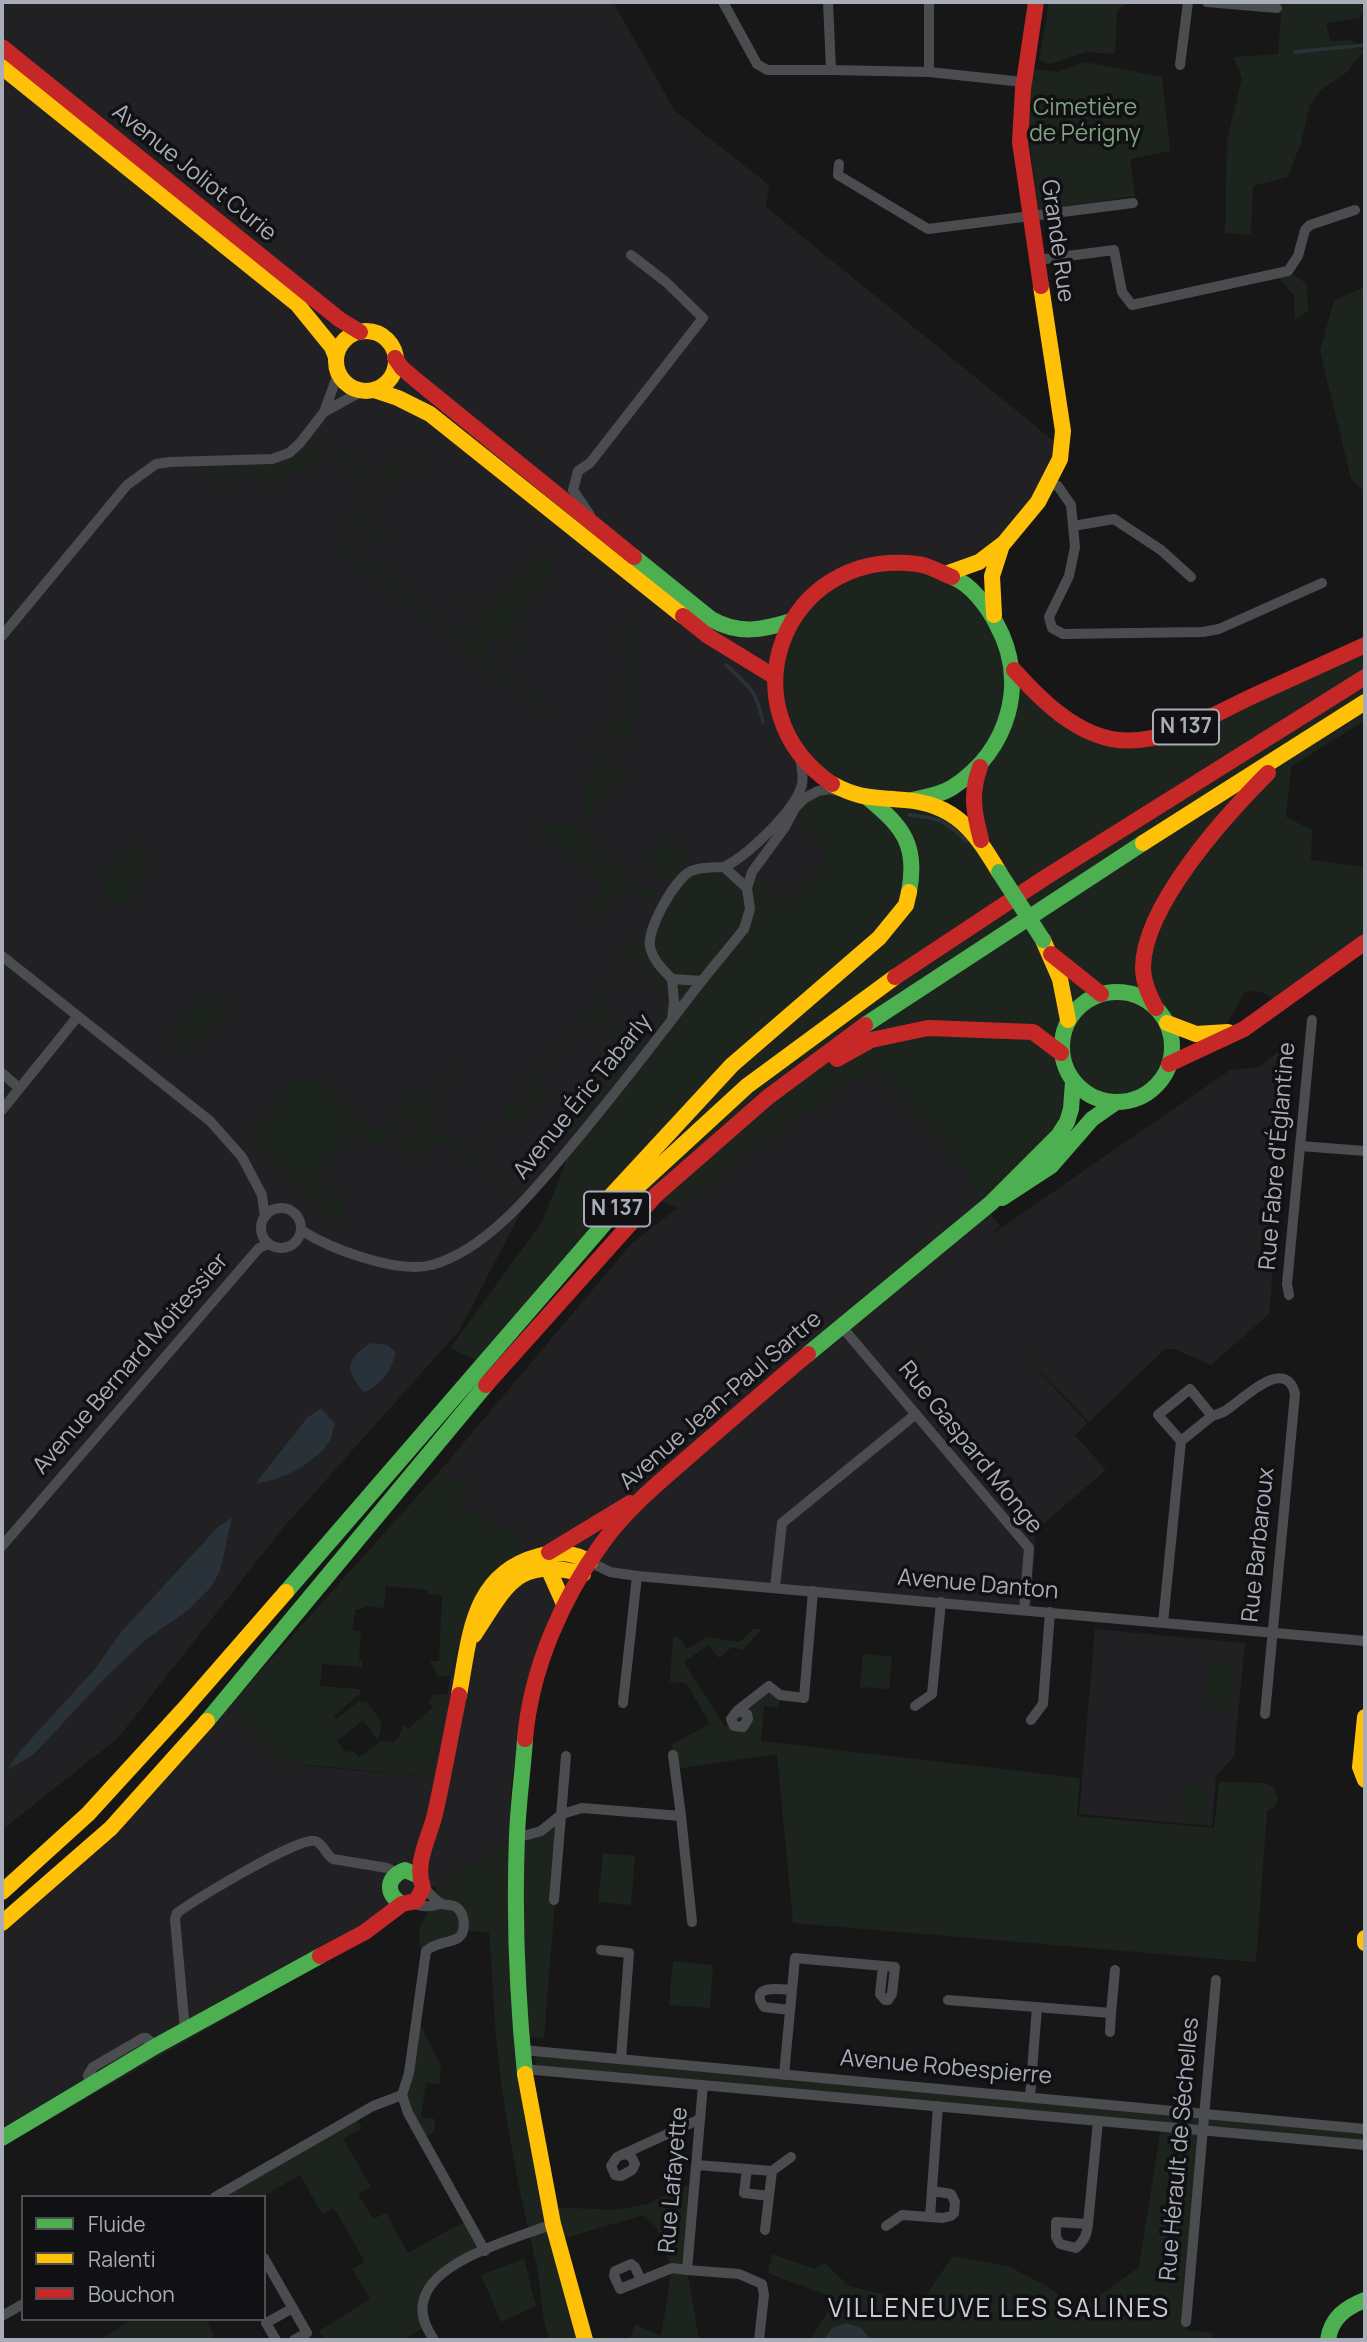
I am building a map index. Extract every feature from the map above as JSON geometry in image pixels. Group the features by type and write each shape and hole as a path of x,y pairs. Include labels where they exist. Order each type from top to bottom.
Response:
{"main road":[{"name":"Grande Rue","path":"948,573 978,562 1002,545 1033,507 1061,456 1063,431 1020,142 1023,82 1036,2"},
{"name":"Avenue Joliot Curie","path":"2,47 339,320 359,332"},
{"name":"Avenue Joliot Curie","path":"2,67 297,304 332,347 336,357"},
{"path":"775,677 708,636 430,414 398,398 344,383 338,374 336,357 344,341 359,332 381,335 388,342 402,368 416,380 721,625 731,630 752,631 792,621"},
{"path":"368,391 391,378 395,358"},
{"name":"Grande Rue","path":"994,615 992,576 1002,545"},
{"path":"482,1363 502,1329 601,1208 668,1132 732,1065 879,938 906,905 912,874 906,836 885,812 818,774 800,754 784,729 775,677 780,647 792,621 808,597 850,569 886,562 908,562 948,573 979,596 1005,635 1014,670 1013,702 1002,736 982,764 974,783 971,801 982,842 1046,946 1064,990 1068,1020"},
{"name":"N 137","path":"1014,670 1048,704 1076,726 1117,740 1150,738 1183,728 1365,645"},
{"name":"N 137","path":"2,1892 88,1814 184,1709 635,1189 747,1086 872,993 1046,877 1365,677"},
{"name":"N 137","path":"2,1923 111,1828 200,1729 504,1364 656,1195 768,1097 892,1006 1365,702"},
{"path":"1244,1029 1200,1036 1178,1030 1167,1023 1148,995 1143,967 1146,947 1154,925 1174,888 1237,804 1320,730"},
{"path":"860,796 890,802 912,800 952,787 982,764"},
{"path":"912,800 951,813 982,842"},
{"path":"1169,1064 1244,1029 1365,942"},
{"path":"1046,946 1082,981 1101,994"},
{"path":"1156,1008 1131,993 1116,992 1101,994 1077,1009 1068,1020 1062,1036 1061,1052 1073,1082 1093,1097 1115,1103 1128,1102 1150,1092 1161,1081 1169,1064 1171,1040 1167,1023"},
{"path":"768,1097 871,1040 928,1028 1033,1031 1061,1052"},
{"name":"Avenue Jean-Paul Sartre","path":"585,2340 553,2224 524,2069 516,1918 517,1834 527,1720 544,1656 564,1604 603,1541 642,1497 991,1203 1058,1136 1071,1109 1073,1082"},
{"name":"Avenue Jean-Paul Sartre","path":"991,1203 1023,1187 1053,1165 1089,1120 1115,1103"},
{"path":"564,1604 549,1560 554,1547 642,1497"},
{"path":"2,2138 156,2046 365,1931 381,1919 404,1887 434,1817 472,1637 500,1592 532,1564 575,1554 586,1568"},
{"path":"1365,1717 1360,1766 1365,1780"},
{"path":"1328,2340 1333,2320 1349,2307 1365,2300"}],"street":[{"path":"723,2 757,64 767,70 929,72 1023,82"},
{"path":"828,2 831,70"},
{"path":"929,2 929,72"},
{"path":"1180,65 1188,2"},
{"path":"1207,2 1277,8"},
{"path":"839,164 838,175 928,229 1133,203"},
{"path":"1037,260 1114,250 1122,292 1132,305 1288,271 1298,256 1305,230 1355,210"},
{"path":"602,530 574,494 573,485 578,471 590,463 703,318 666,282 631,255"},
{"path":"2,636 127,485 156,464 272,459 289,453 324,412 338,374"},
{"path":"324,412 368,391"},
{"path":"1048,484 1058,486 1071,505 1075,547 1069,576 1049,617 1052,628 1063,634 1203,632 1219,629 1322,583"},
{"path":"1073,526 1114,519 1161,550 1191,577"},
{"path":"671,1021 674,1002 672,979 657,964 650,946 656,916 689,872 707,867 724,867 737,861 774,827 800,793 803,781 800,754"},
{"path":"724,867 747,888 752,872 785,827 795,808 805,798 818,790 830,789 860,796"},
{"name":"Avenue Éric Tabarly","path":"295,1243 326,1245 402,1266 429,1266 454,1258 471,1247 530,1196 621,1086 744,929 750,909 747,888"},
{"path":"2,956 210,1121 242,1157 262,1195 265,1217"},
{"path":"672,979 702,981"},
{"path":"2,1110 78,1016"},
{"name":"Rue Fabre d'Églantine","path":"1289,1295 1287,1284 1312,1020"},
{"path":"2,1073 19,1088"},
{"path":"1300,1146 1365,1151"},
{"path":"262,1195 297,1217 301,1230 295,1243 284,1248 268,1244 261,1228 269,1212 280,1208"},
{"name":"Avenue Éric Tabarly","path":"301,1230 326,1245"},
{"name":"Avenue Bernard Moitessier","path":"2,1546 259,1248 268,1244"},
{"name":"Rue Gaspard Monge","path":"842,1327 1029,1548 1024,1610"},
{"name":"Rue Barbaroux","path":"1212,1416 1225,1412 1263,1381 1276,1379 1289,1382 1295,1394 1265,1714"},
{"path":"1163,1623 1181,1441 1212,1416 1190,1389 1158,1415 1181,1441"},
{"path":"775,1587 782,1523 916,1414"},
{"name":"Avenue Danton","path":"586,1568 637,1576 1365,1641"},
{"path":"623,1703 637,1576"},
{"path":"737,1711 769,1686 780,1695 804,1698 813,1591"},
{"path":"915,1706 932,1694 942,1602"},
{"path":"1031,1720 1043,1703 1050,1612"},
{"path":"673,1755 692,1922"},
{"path":"554,1900 566,1756"},
{"path":"517,1834 527,1835 541,1830 562,1814 582,1808 681,1816"},
{"path":"185,2030 175,1919 177,1913 285,1849 304,1841 315,1841 333,1859 372,1865 404,1887 456,1907 464,1922 458,1938 433,1945 425,1954 409,2073 402,2095 408,2113 485,2250"},
{"path":"404,1887 419,1906 434,1907 441,1903"},
{"path":"601,1951 629,1953 621,2059"},
{"path":"784,2075 795,1958 883,1966"},
{"path":"1110,2032 1115,1970"},
{"name":"Rue Hérault de Séchelles","path":"1186,2322 1216,1980"},
{"path":"790,2010 764,2007 760,1995 770,1989 792,1990"},
{"path":"948,2000 1111,2013"},
{"path":"1030,2097 1037,2007"},
{"name":"Avenue Robespierre","path":"523,2050 1365,2129"},
{"name":"Avenue Robespierre","path":"524,2069 1365,2145"},
{"name":"Rue Lafayette","path":"703,2085 687,2266 739,2274 762,2284 764,2295 759,2340"},
{"path":"228,2194 373,2106 402,2095"},
{"path":"930,2217 938,2106"},
{"path":"623,2154 700,2119"},
{"path":"1088,2224 1098,2121"},
{"path":"696,2165 772,2171 791,2157"},
{"path":"747,2169 744,2193 769,2196"},
{"path":"765,2231 772,2171"},
{"path":"886,2226 902,2215 943,2218 951,2216 955,2207 951,2194 932,2191"},
{"path":"434,2340 425,2326 422,2310 429,2287 450,2267 485,2250 553,2224"},
{"path":"266,2261 307,2333 294,2340"},
{"path":"640,2280 672,2268 687,2266"},
{"path":"2,2316 21,2305"},
{"path":"276,2340 266,2323 293,2308"}],"shaded area":[{"path":"2,2 613,2 675,111 769,185 766,207 1055,442 1061,456 1002,545 948,573 800,754 826,860 792,904 530,1195 459,1331 283,1528 118,1738 2,1830"},
{"path":"1286,1046 1289,1051 1287,1086 1290,1086 1284,1138 1276,1136 1276,1145 1283,1156 1269,1314 1211,1365 1174,1349 1165,1349 1089,1422 1014,1344 1087,1423 1075,1435 1106,1470 1036,1530 1031,1610 574,1570 553,1613 528,1686 511,1785 509,1842 431,1888 422,1908 397,1913 385,1927 2,2147 2,1931 232,1703 307,1766 430,1777 451,1674 469,1609 518,1538 460,1505 471,1483 439,1472 632,1243 786,1124 878,1067 965,1173 1000,1226 989,1236 1230,1070 1258,1067"},
{"path":"370,1343 388,1345 395,1352 392,1365 385,1376 364,1392 353,1378 350,1366 356,1355"},
{"path":"321,1408 335,1424 325,1448 298,1469 276,1479 256,1483 307,1418"},
{"path":"232,1518 220,1571 210,1588 187,1611 144,1641 105,1678 33,1755 7,1770 21,1750 95,1669 122,1631 219,1526"},
{"path":"1095,1629 1245,1643 1234,1756 1216,1776 1212,1826 1079,1814"},
{"path":"847,2323 861,2328 871,2340 824,2340 832,2328"}],"green space":[{"path":"1049,2 1128,2 1117,11 1115,54 1087,52 1050,64 1039,60"},
{"path":"1282,2 1360,2 1364,10 1359,18 1326,23 1330,41 1351,40 1363,52 1346,73 1321,90 1310,105 1301,143 1288,177 1253,186 1251,235 1225,233 1227,139 1242,78 1234,57 1278,54"},
{"name":"Cimetière de Périgny","path":"1085,62 1162,77 1170,151 1130,159 1135,196 1038,211 1027,124 1032,69 1058,72"},
{"path":"1288,271 1307,284 1308,311 1295,320 1294,296 1276,274"},
{"path":"1365,287 1365,492 1351,479 1320,351 1334,300"},
{"path":"321,440 365,470 368,474 367,483 323,447 305,469 315,478 312,481 294,467 278,487 263,476 258,483 258,473 246,473 246,480 237,475 229,484 236,491 233,493 202,468 277,466 295,459"},
{"path":"408,456 432,466 428,471 411,458 365,517 386,534 382,540 362,524 347,545 392,581 387,586 364,572 348,557 344,548 345,539 355,520 381,487 385,466 393,460"},
{"path":"538,551 558,566 506,631 526,648 521,653 499,635 484,654 552,710 547,715 392,590 396,586 466,641 483,622 461,605 465,600 486,616"},
{"path":"908,562 979,596 1014,670 1076,726 1150,738 1365,644 1365,720 1291,767 1286,817 1312,830 1311,860 1365,867 1365,939 1277,1004 1263,993 1244,993 1225,1028 1167,1023 1172,1050 1169,1067 1162,1081 1138,1098 1123,1101 1108,1101 1079,1088 1071,1109 986,1208 965,1173 878,1068 786,1124 677,1208 635,1189 482,1363 450,1348 542,1222 573,1144 671,1021 672,979 657,964 652,926 689,872 724,867 747,887 752,872 792,904 826,860 795,808 830,789 800,754 775,677 792,621 840,575","holes":["974,783 980,841 933,795"]},
{"path":"627,620 636,643 630,743 607,725 611,718 619,723 630,708 624,703 630,696 620,689 633,673 626,668 631,662 621,654 633,639 621,627"},
{"path":"592,744 626,772 627,777 617,790 610,786 589,816 582,804 583,798 594,774 594,767 604,763 588,748"},
{"path":"567,820 603,847 597,853 641,889 647,882 657,892 658,898 648,903 627,884 597,920 584,911 606,884 529,822 553,824"},
{"path":"668,833 684,855 684,865 671,879 666,878 646,861"},
{"path":"136,841 149,851 139,864 148,872 121,906 102,890 100,879"},
{"path":"641,933 645,936 647,954 671,987 668,1014 573,1130 563,1130 551,1120 558,1111 565,1117 569,1111 576,1117 625,1054 619,1048 622,1044 614,1038 610,1042 622,1025 626,1023 623,1027 631,1033 634,1030 641,1035 668,1003 668,997 648,979 654,971 642,961 636,969 623,957"},
{"path":"617,967 630,977 629,980 622,975 600,1002 607,1008 605,1012 612,1019 616,1014 617,1018 602,1034 603,1029 596,1023 592,1027 585,1022 531,1088 545,1100 536,1110 521,1095 520,1085 528,1074 535,1079 618,976 612,970"},
{"path":"206,991 228,1010 192,1053 169,1036"},
{"path":"456,1070 460,1072 423,1118 464,1151 469,1146 476,1152 505,1115 499,1109 506,1104 513,1104 530,1116 522,1127 508,1117 480,1153 486,1159 481,1165 508,1187 514,1181 523,1188 519,1191 516,1188 509,1193 455,1147 450,1151 436,1141 420,1160 401,1144 416,1124 404,1114 377,1148 353,1130 313,1180 347,1207 333,1223 306,1189 249,1137 294,1080 303,1076 310,1076 379,1132 416,1088 432,1100"},
{"path":"439,1472 471,1483 460,1505 518,1538 521,1555 469,1609 450,1675 438,1677 430,1661 439,1661 442,1595 429,1594 428,1590 386,1586 384,1608 364,1606 362,1609 356,1609 352,1630 361,1631 359,1660 363,1660 362,1667 322,1664 320,1686 360,1689 360,1694 334,1716 336,1719 359,1701 367,1702 382,1723 378,1741 363,1720 337,1741 346,1753 352,1750 359,1757 381,1741 394,1742 399,1737 403,1724 408,1729 433,1707 428,1702 433,1695 447,1695 430,1777 277,1762 232,1703"},
{"path":"753,1629 760,1629 743,1650 732,1647 719,1658 708,1645 684,1662 725,1727 769,1686 780,1695 779,1708 764,1706 761,1741 1080,1778 1077,1816 1214,1828 1219,1782 1265,1783 1274,1787 1278,1800 1273,1808 1267,1811 1256,1962 793,1923 777,1754 675,1769 672,1744 710,1724 686,1683 670,1682 673,1637 679,1637 687,1649 707,1637 740,1642"},
{"path":"863,1654 892,1657 889,1689 860,1687"},
{"path":"1208,1660 1236,1663 1231,1712 1203,1709"},
{"path":"1185,1784 1208,1786 1204,1824 1181,1821"},
{"path":"562,1814 544,2038 522,2036 550,2207 615,2210 647,2204 695,2182 687,2270 699,2340 629,2340 635,2324 661,2336 672,2269 657,2228 644,2215 558,2240 585,2340 550,2340 544,2322 537,2267 507,2123 496,2035 489,1933 463,1930 425,1954 420,1943 421,1925 434,1900 436,1885"},
{"path":"603,1853 635,1856 631,1905 598,1902"},
{"path":"673,1961 713,1965 710,2008 669,2005"},
{"path":"420,2023 441,2067 440,2084 426,2083 421,2117 435,2119 434,2132 423,2139 406,2110 409,2073"},
{"path":"535,2051 1365,2129 1365,2145 1200,2130 1186,2330 1213,2333 1212,2340 813,2340 813,2335 827,2313 829,2296 768,2273 772,2254 815,2269 824,2262 849,2286 920,2303 953,2256 1008,2266 1045,2285 1072,2304 1089,2303 1139,2267 1161,2127 536,2070"},
{"path":"355,2116 362,2128 343,2139 371,2187 358,2194 373,2219 386,2213 408,2253 469,2221 485,2251 429,2287 425,2326 404,2340 325,2340 319,2331 370,2299 352,2269 365,2262 334,2208 322,2214 300,2175 265,2195 218,2195"},
{"path":"524,2259 536,2306 501,2322 481,2275"},
{"path":"130,2321 206,2321 215,2336 208,2340 99,2340"}],"waterway":[{"path":"1295,52 1365,45"},
{"path":"726,665 751,690 763,722"},
{"path":"909,815 940,821 966,841"}],"traffic: fast":[{"path":"634,557 711,619 721,624 751,629 792,621"},
{"path":"912,800 948,790 972,772 988,754 1000,734 1012,691 1006,645 996,623 972,590 952,577"},
{"path":"868,798 890,818 905,838 911,862 909,892"},
{"path":"865,1025 1143,843"},
{"path":"999,872 1043,940"},
{"path":"1117,992 1138,996 1156,1008 1168,1026 1172,1047 1168,1068 1156,1086 1138,1098 1117,1102 1096,1098 1078,1086 1066,1068 1062,1047 1066,1026 1078,1008 1096,996 1117,992"},
{"path":"808,1354 991,1203 1058,1136 1071,1109 1073,1082"},
{"path":"1002,1198 1051,1166 1092,1119 1115,1103"},
{"path":"286,1592 618,1208"},
{"path":"207,1721 486,1385"},
{"path":"525,1739 516,1895 518,1985 525,2074"},
{"path":"402,1904 390,1891 391,1881 405,1870 419,1876"},
{"path":"2,2138 156,2046 320,1956"},
{"path":"1328,2340 1332,2326 1340,2315 1365,2300"}],"traffic: slow":[{"path":"2,67 297,304 332,347 336,357"},
{"path":"948,573 979,562 1004,543 1038,502 1060,459 1063,431 1041,286"},
{"path":"366,331 383,336 391,344 396,361 391,378 383,386 366,391 349,386 341,378 336,361 341,344 349,336 366,331"},
{"path":"374,390 398,398 430,414 683,616"},
{"path":"994,615 992,576 1002,545"},
{"path":"1143,843 1365,702"},
{"path":"832,784 860,795 938,807 962,822 981,844 999,872"},
{"path":"609,1198 732,1065 879,938 906,905 909,892"},
{"path":"1043,940 1060,979 1068,1020"},
{"path":"618,1208 635,1189 747,1086 895,977"},
{"path":"1167,1023 1196,1034 1228,1032"},
{"path":"459,1695 471,1630 478,1610 499,1577 516,1565 546,1554 571,1554 590,1562"},
{"path":"548,1568 564,1604"},
{"path":"474,1635 515,1579 542,1569 560,1569 583,1574"},
{"path":"2,1892 88,1814 286,1592"},
{"path":"1365,1717 1360,1767 1365,1780"},
{"path":"2,1923 111,1828 207,1721"},
{"path":"1365,1938 1365,1943"},
{"path":"525,2074 553,2224 585,2340"}],"traffic: jam":[{"path":"1036,2 1023,89 1020,142 1041,286"},
{"path":"2,47 339,319 360,332"},
{"path":"395,358 416,380 634,557"},
{"path":"832,784 799,752 780,716 775,677 783,640 803,606 832,581 871,565 917,564 952,577"},
{"path":"683,616 708,636 775,677"},
{"path":"1014,670 1048,704 1074,724 1103,737 1136,740 1154,738 1205,720 1365,645"},
{"path":"895,977 1046,877 1365,677"},
{"path":"980,767 974,804 981,840"},
{"path":"1156,1008 1147,988 1143,967 1147,943 1157,916 1172,889 1210,836 1268,773"},
{"path":"1169,1064 1244,1029 1365,942"},
{"path":"1051,954 1101,994"},
{"path":"486,1385 656,1195 768,1097 865,1025"},
{"path":"837,1059 871,1040 928,1028 1033,1032 1061,1053"},
{"path":"525,1739 534,1687 551,1635 574,1587 603,1542 646,1494 808,1354"},
{"path":"549,1552 630,1503"},
{"path":"320,1956 365,1932 402,1904 416,1901 423,1888 421,1860 435,1814 459,1695"}],"district":[{"name":"VILLENEUVE LES SALINES","path":"999,2310"}]}
